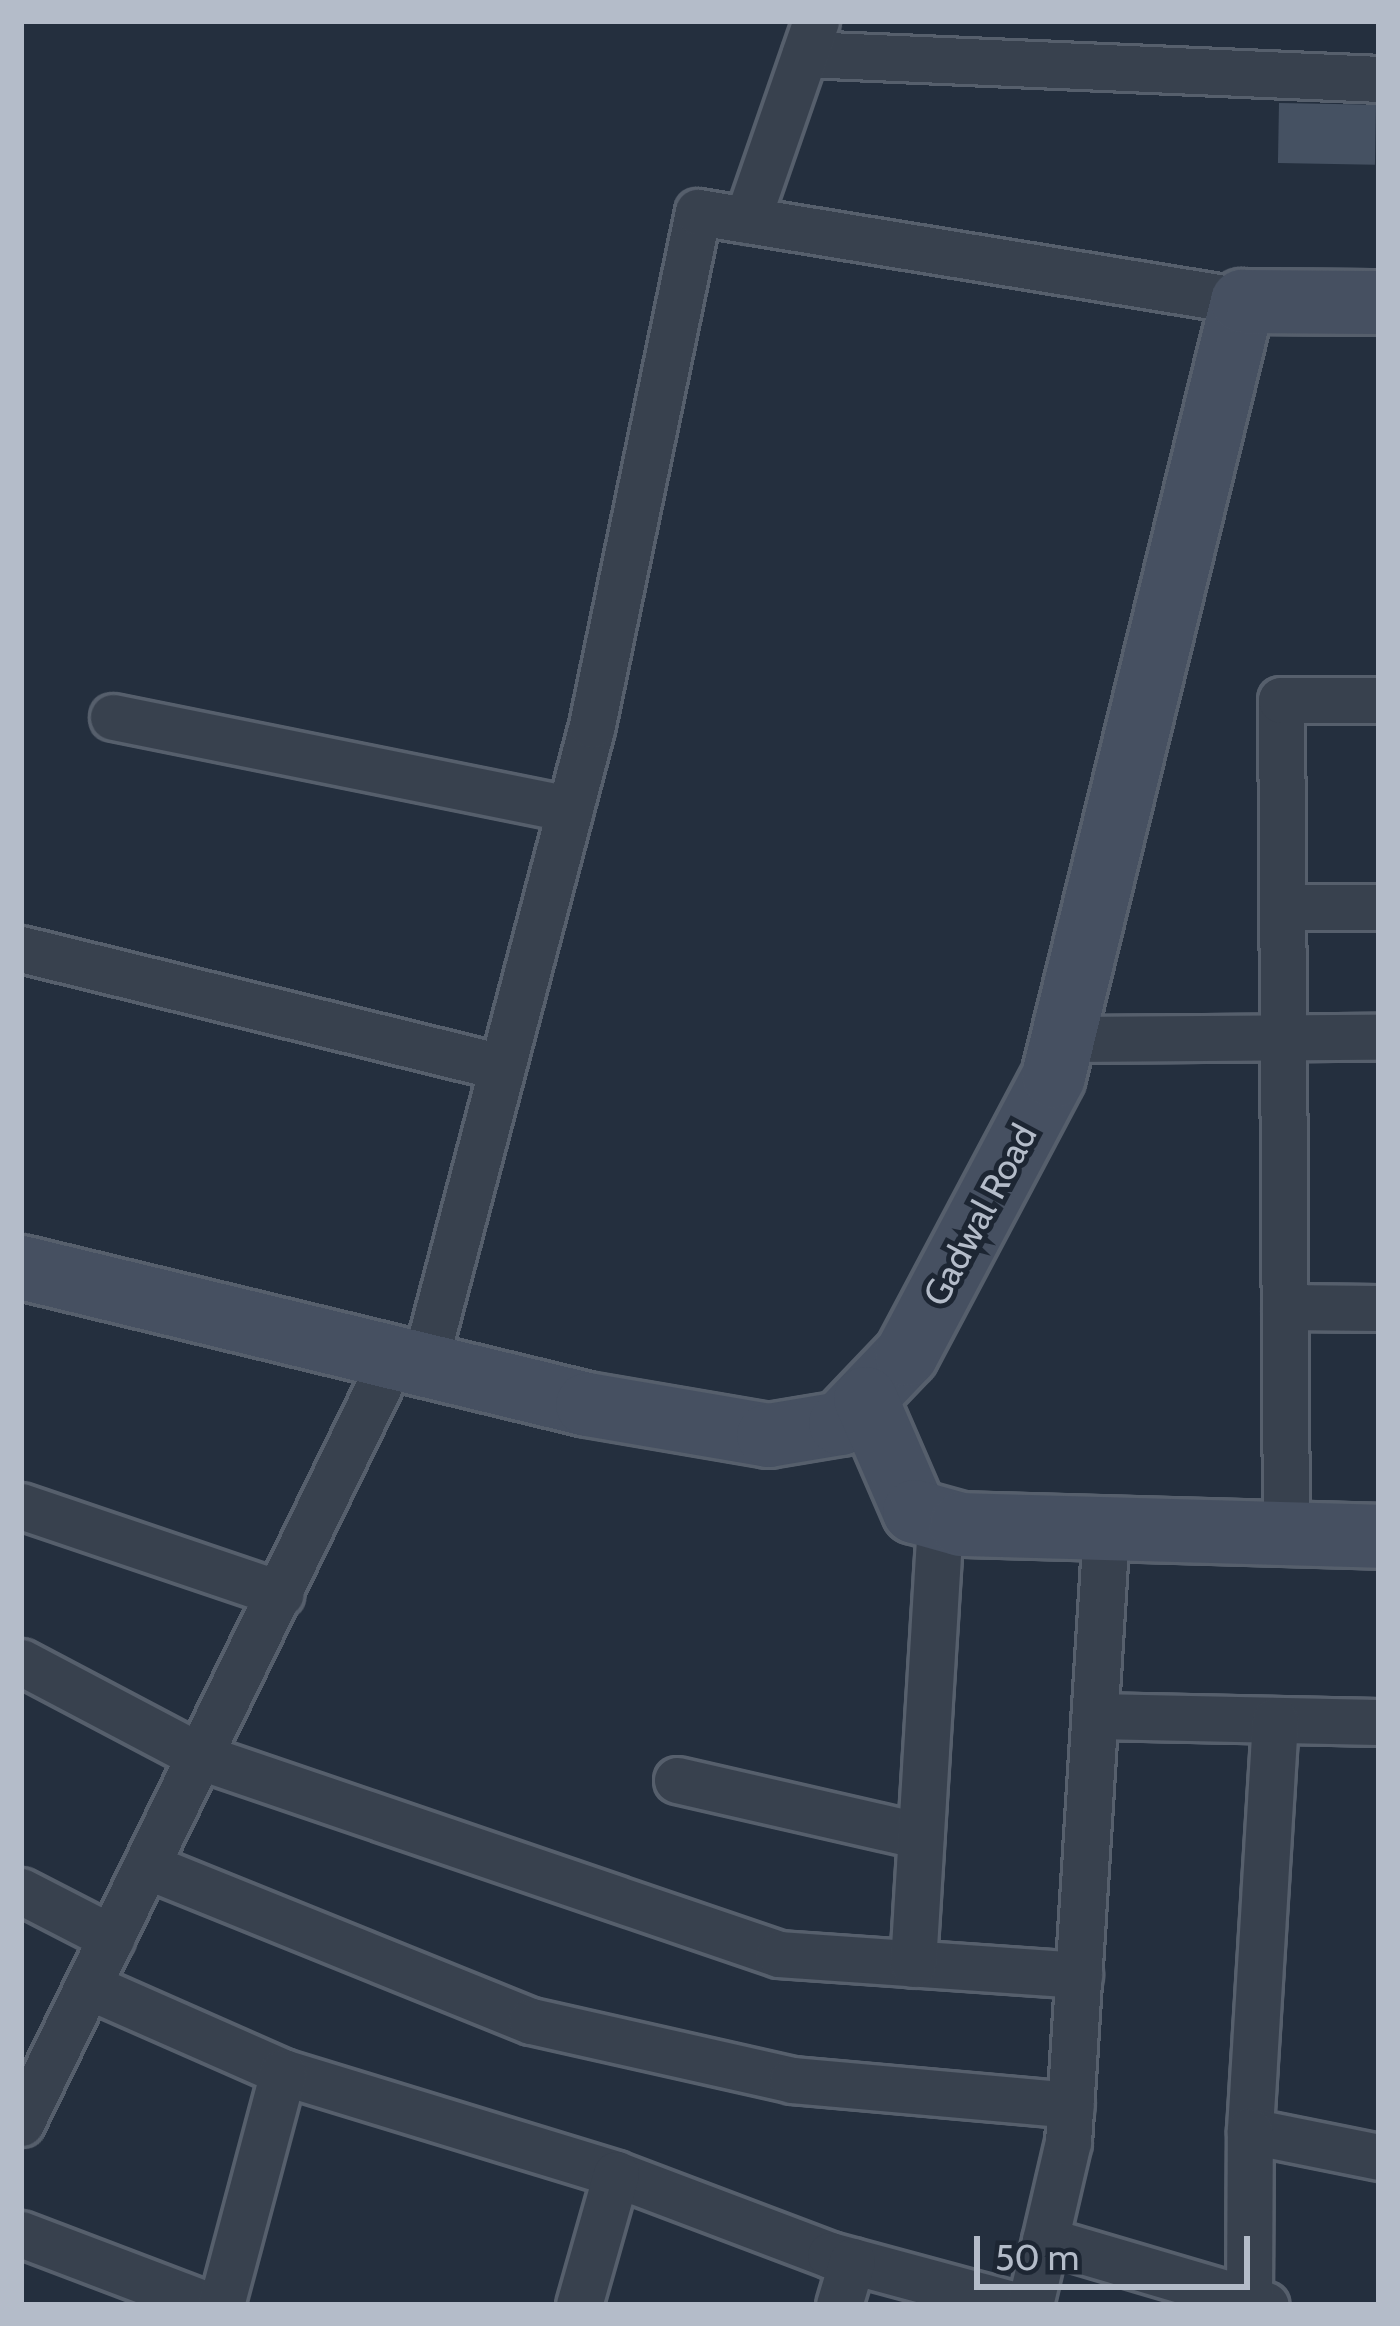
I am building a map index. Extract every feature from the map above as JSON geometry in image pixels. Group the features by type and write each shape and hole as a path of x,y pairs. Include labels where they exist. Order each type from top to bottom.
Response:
{"street":[{"path":"747,220 810,37 1379,79"},
{"path":"21,2122 281,1594 409,1361 502,1067 570,809 698,212 1242,301 1379,302"},
{"name":"Gadwal Road","path":"21,1267 587,1405 768,1435 840,1423 906,1354 1053,1076 1242,301"},
{"path":"1286,1535 1282,700 1379,700"},
{"path":"112,716 570,809"},
{"path":"1282,908 1379,907"},
{"path":"21,949 502,1067"},
{"path":"1061,1039 1379,1037"},
{"path":"1285,1307 1379,1308"},
{"path":"865,1398 914,1511 940,1518 1106,1529 1379,1536"},
{"path":"21,1506 281,1594"},
{"path":"913,1964 940,1518"},
{"path":"1030,2305 1068,2143 1106,1529"},
{"path":"21,1662 201,1757 778,1954 1079,1975"},
{"path":"1095,1716 1379,1722"},
{"path":"1046,2240 1257,2302 1250,2131 1276,1720"},
{"path":"677,1780 921,1836"},
{"path":"147,1866 531,2021 792,2080 1071,2104"},
{"path":"21,1891 112,1938"},
{"path":"88,1986 283,2072 616,2174 852,2261 1015,2305"},
{"path":"221,2305 283,2072"},
{"path":"1250,2131 1379,2157"},
{"path":"579,2305 616,2174"},
{"path":"21,2234 208,2305"},
{"path":"838,2305 852,2261"}],"building":[{"path":"1279,103 1376,105 1375,165 1278,163"}]}
